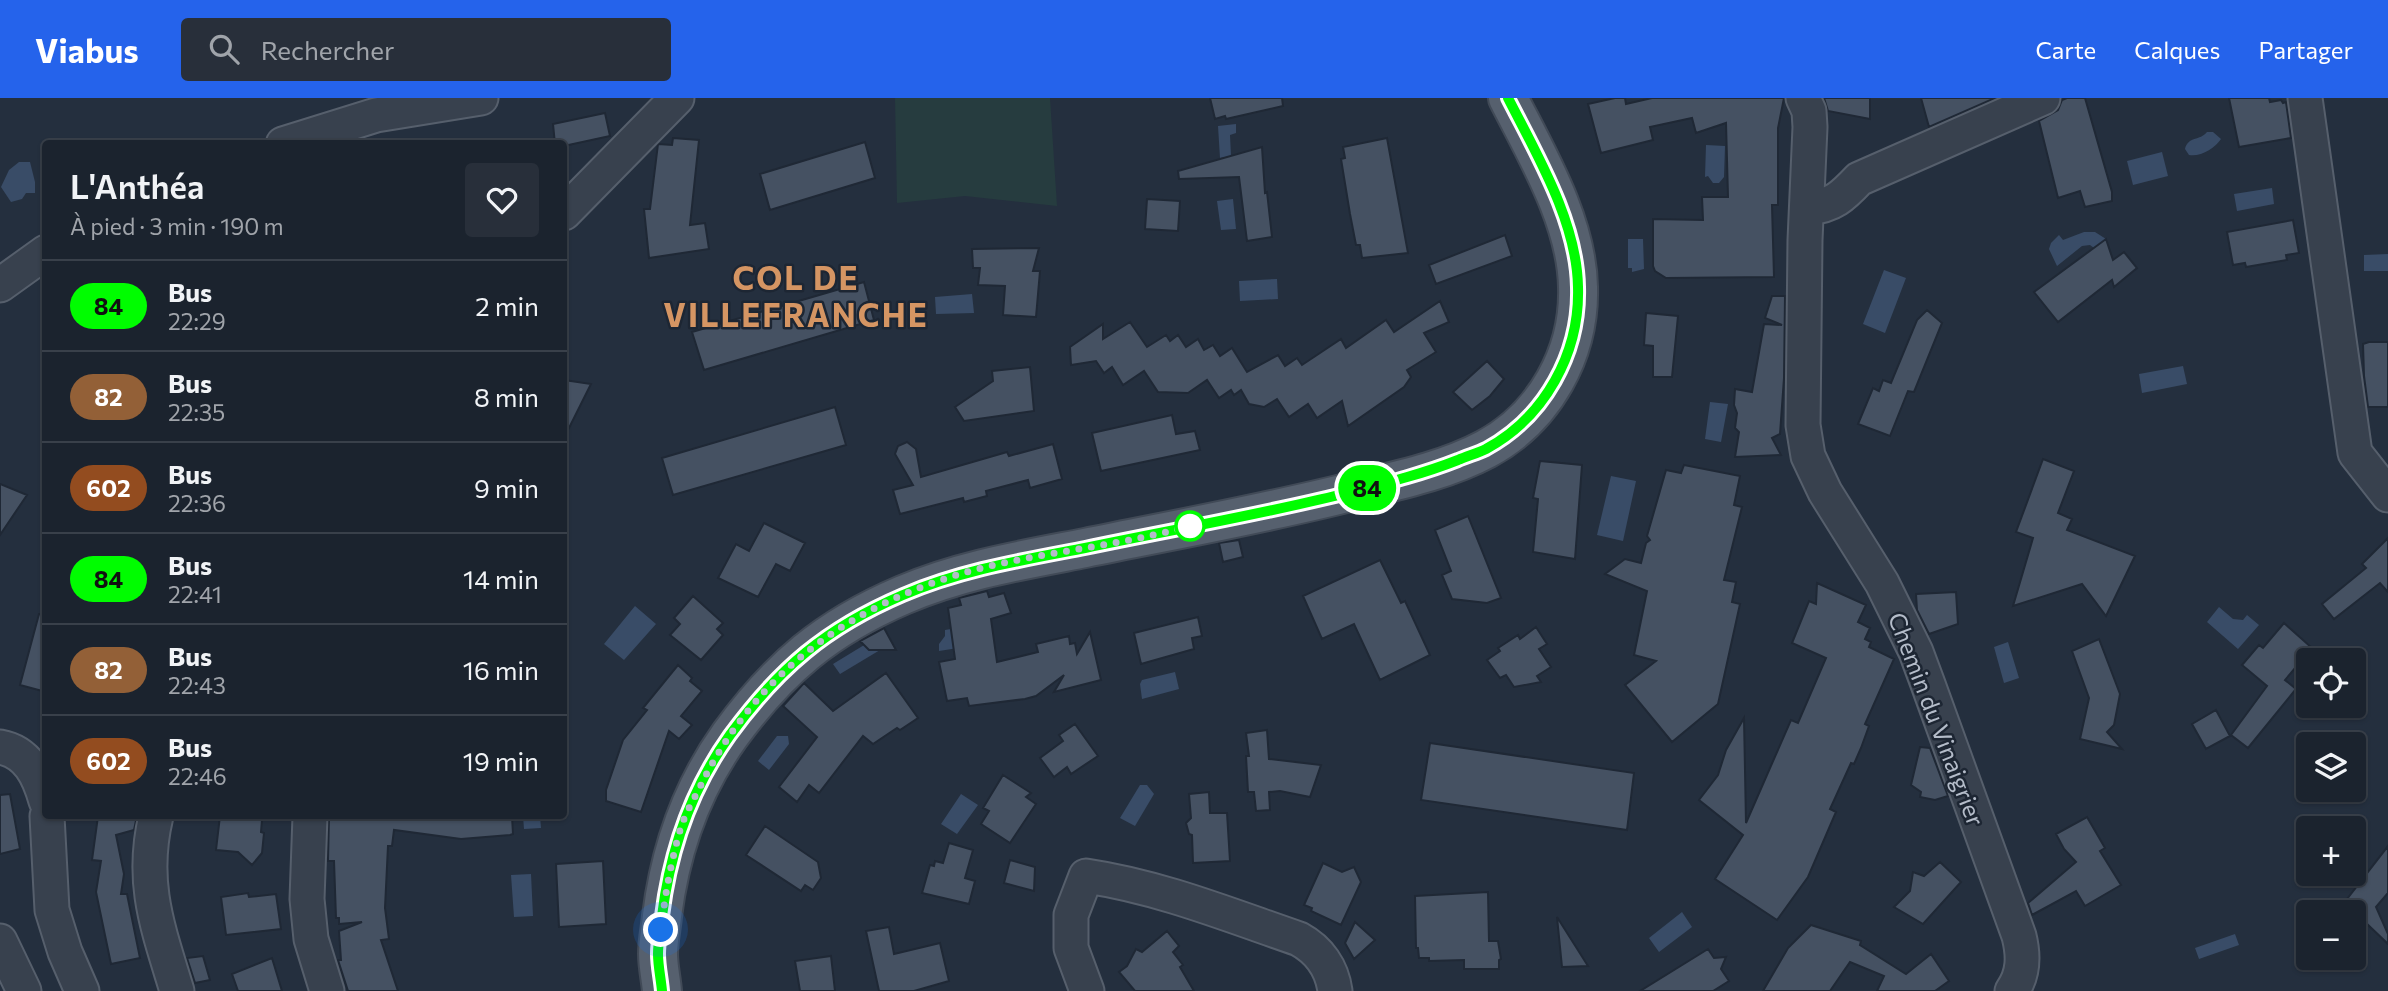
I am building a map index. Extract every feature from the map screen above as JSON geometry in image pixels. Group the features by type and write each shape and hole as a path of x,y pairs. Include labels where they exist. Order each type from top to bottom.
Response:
{"main road":[{"path":"662,991 658,952 666,887 682,824 715,756 753,704 802,654 843,624 905,594 981,569 1317,500 1418,475 1486,449 1521,424 1547,394 1566,363 1576,330 1578,287 1574,253 1564,217 1508,98"}],"street":[{"path":"296,140 376,115 481,98"},
{"path":"567,210 677,98"},
{"name":"Chemin du Vinaigrier","path":"1804,98 1809,111 1810,127 1805,240 1803,425 1808,456 1825,492 1882,583 1916,652 2019,936 2023,953 2022,972 2012,991"},
{"path":"1808,208 1825,207 1840,200 1859,179 2043,98"},
{"path":"2305,98 2355,453 2388,495"},
{"path":"0,285 42,255"},
{"path":"4,748 27,761 42,787"},
{"path":"47,819 52,910 65,952 82,991"},
{"path":"156,819 148,874 153,909 177,991"},
{"path":"310,819 307,899 311,939 327,991"},
{"path":"1087,991 1071,948 1071,915 1086,876 1164,893 1299,939 1314,948 1324,961 1335,991"},
{"path":"0,941 24,991"}],"green space":[{"path":"895,98 1050,98 1057,206 965,196 897,203"}],"water":[{"path":"1236,124 1236,133 1230,135 1231,156 1220,158 1218,126"},
{"path":"2207,132 2213,132 2221,139 2207,151 2189,155 2185,149 2187,145"},
{"path":"1706,145 1725,146 1724,177 1719,183 1713,183 1708,176 1705,177"},
{"path":"2162,152 2168,176 2133,185 2127,161"},
{"path":"19,162 30,162 35,193 26,193 22,199 11,202 1,187 9,170"},
{"path":"2272,188 2274,204 2237,211 2234,194"},
{"path":"1233,199 1236,229 1221,230 1217,201"},
{"path":"2084,232 2095,232 2106,239 2094,248 2090,245 2082,246 2057,266 2049,249 2051,243 2059,235 2063,240"},
{"path":"1628,239 1643,239 1644,269 1632,272 1632,268 1628,268"},
{"path":"2388,254 2388,271 2364,271 2364,255"},
{"path":"1884,270 1906,278 1885,333 1863,324"},
{"path":"1277,279 1278,299 1240,301 1239,281"},
{"path":"972,294 974,313 936,314 935,297"},
{"path":"2183,366 2187,384 2142,393 2139,374"},
{"path":"1710,402 1728,404 1721,442 1705,439"},
{"path":"1611,476 1636,481 1623,541 1597,535"},
{"path":"635,606 656,624 624,660 604,644"},
{"path":"2219,607 2233,619 2243,620 2247,615 2259,625 2238,649 2207,622"},
{"path":"975,625 977,645 939,651 945,630"},
{"path":"874,639 880,650 840,674 833,664"},
{"path":"2008,642 2019,678 2004,683 1994,647"},
{"path":"1175,672 1179,689 1142,699 1142,680"},
{"path":"777,736 788,736 789,744 769,770 758,761"},
{"path":"1140,785 1147,785 1154,794 1135,826 1120,818"},
{"path":"961,794 978,805 957,834 941,824"},
{"path":"523,819 540,819 541,828 524,829"},
{"path":"531,874 533,916 514,917 511,875"},
{"path":"1682,912 1692,927 1659,952 1649,938"},
{"path":"2235,934 2239,945 2199,959 2195,948"}],"building":[{"path":"1210,98 1282,98 1283,106 1215,119"},
{"path":"1625,98 1626,104 1652,98 1784,98 1778,128 1778,205 1772,205 1774,277 1666,278 1655,271 1653,219 1703,220 1702,197 1728,197 1726,123 1696,133 1692,118 1650,127 1653,140 1601,153 1588,104"},
{"path":"1824,98 1870,98 1870,119 1828,111"},
{"path":"1921,98 1995,98 1929,127"},
{"path":"2085,98 2112,192 2112,201 2085,207 2080,191 2058,198 2039,121 2058,110 2062,100"},
{"path":"2229,98 2269,98 2270,102 2286,102 2291,138 2239,147"},
{"path":"605,113 610,136 567,145 567,140 555,140 553,124"},
{"path":"673,138 699,140 690,225 705,223 709,249 649,258 644,209 650,209 658,144 672,145"},
{"path":"1387,138 1408,253 1362,258 1360,245 1356,245 1350,214 1341,159 1345,158 1343,147"},
{"path":"865,142 875,178 770,210 760,174"},
{"path":"1262,147 1272,237 1247,241 1239,177 1179,179 1178,171"},
{"path":"1147,199 1180,201 1178,231 1145,229"},
{"path":"2293,220 2299,253 2286,255 2287,260 2246,267 2245,263 2233,265 2227,232"},
{"path":"1505,235 1512,256 1436,284 1429,265"},
{"path":"2106,239 2113,260 2124,252 2137,268 2114,287 2112,280 2058,322 2034,292"},
{"path":"1039,248 1033,271 1040,271 1036,317 1003,315 1005,286 978,285 980,268 973,268 972,249"},
{"path":"864,282 874,320 704,370 692,332"},
{"path":"1772,296 1785,296 1780,434 1772,438 1781,455 1735,457 1739,432 1735,428 1735,389 1752,392 1764,324 1782,325 1765,318"},
{"path":"1440,301 1449,322 1424,333 1436,352 1407,370 1411,377 1404,387 1348,426 1342,401 1317,418 1308,404 1289,417 1277,399 1264,407 1249,404 1241,390 1234,395 1231,390 1219,398 1207,380 1188,393 1158,392 1144,371 1123,385 1112,367 1104,373 1096,361 1071,365 1070,347 1103,324 1103,339 1130,322 1147,347 1166,335 1170,341 1178,335 1186,347 1198,339 1204,350 1213,345 1220,356 1232,348 1247,372 1278,355 1285,366 1297,358 1302,365 1341,339 1346,348 1386,320 1394,332"},
{"path":"1927,310 1942,323 1914,392 1908,391 1890,436 1858,424 1873,388 1879,391 1883,380 1891,383 1917,320"},
{"path":"1646,313 1678,316 1672,377 1653,377 1653,346 1644,345"},
{"path":"2388,342 2388,407 2368,407 2363,344"},
{"path":"1487,361 1504,379 1490,396 1472,410 1453,392"},
{"path":"1030,367 1034,411 964,421 955,407 993,381 992,371"},
{"path":"567,380 591,384 567,432"},
{"path":"835,407 846,445 673,495 662,458"},
{"path":"1172,415 1176,434 1195,431 1200,450 1101,471 1092,433"},
{"path":"907,442 916,449 921,477 1007,452 1009,456 1053,444 1062,479 1030,488 1028,480 986,491 987,496 964,502 963,498 900,514 893,490 913,485 895,454 898,446"},
{"path":"2043,459 2074,471 2058,513 2072,519 2067,530 2135,556 2106,616 2082,584 2013,606 2033,538 2016,532"},
{"path":"1540,461 1582,465 1575,559 1533,552 1538,499 1533,498"},
{"path":"1684,465 1740,476 1734,505 1742,507 1724,580 1736,582 1732,602 1740,604 1718,704 1672,742 1625,685 1656,661 1634,655 1647,591 1605,574 1625,559 1641,563 1646,543 1650,540 1647,536 1666,470 1681,473"},
{"path":"0,484 27,495 0,535"},
{"path":"1468,516 1501,598 1487,603 1452,599 1442,575 1451,571 1435,530"},
{"path":"764,523 805,543 790,571 776,564 758,597 718,578 736,544 749,551"},
{"path":"2388,538 2388,592 2380,583 2334,619 2322,604 2366,568 2362,564"},
{"path":"1239,540 1243,557 1223,562 1219,543"},
{"path":"1380,560 1401,603 1405,601 1430,655 1380,680 1354,624 1322,639 1303,596"},
{"path":"1817,583 1866,605 1858,622 1870,628 1865,639 1871,642 1869,647 1894,659 1865,724 1869,726 1861,748 1854,764 1851,763 1830,809 1836,812 1808,877 1777,920 1715,879 1743,835 1699,800 1718,775 1726,750 1744,718 1746,823 1791,720 1798,723 1826,658 1792,643 1809,601 1816,604"},
{"path":"987,591 989,597 1004,593 1011,613 991,619 997,662 1038,652 1036,644 1069,636 1070,644 1075,643 1077,654 1090,632 1101,680 1054,692 1064,675 1036,696 1025,699 969,706 967,698 947,701 939,662 955,659 948,608 961,605 959,598"},
{"path":"1956,592 1958,624 1929,634 1917,610 1916,594"},
{"path":"693,596 723,623 717,629 723,635 701,660 670,635 680,624 674,618"},
{"path":"39,614 42,614 42,691 20,685"},
{"path":"1198,617 1202,636 1192,638 1194,649 1141,664 1134,633"},
{"path":"2284,623 2312,648 2296,648 2296,667 2285,680 2296,689 2248,748 2231,735 2267,686 2242,665 2259,645 2263,648"},
{"path":"1536,627 1547,644 1539,649 1551,667 1537,676 1541,682 1514,687 1506,675 1500,678 1487,660 1500,651 1498,648 1518,635 1520,639"},
{"path":"884,628 896,650 869,650 860,641"},
{"path":"2099,639 2120,694 2114,725 2107,732 2122,749 2080,739 2089,698 2072,651"},
{"path":"678,665 702,691 681,716 692,725 679,739 669,731 641,812 606,801 606,790 623,740 647,710 643,708"},
{"path":"886,673 918,718 873,744 863,736 819,793 809,785 797,802 779,787 817,737 783,706 804,683 833,711"},
{"path":"2216,710 2230,736 2206,749 2192,724"},
{"path":"1075,724 1098,756 1071,774 1067,767 1054,777 1040,758 1063,741 1059,735"},
{"path":"1267,730 1269,759 1321,765 1310,797 1280,791 1269,792 1270,810 1256,811 1254,792 1248,792 1246,756 1249,756 1246,733"},
{"path":"1430,743 1634,773 1627,830 1421,800"},
{"path":"1920,747 1930,748 1948,796 1935,800 1920,797 1921,792 1911,785"},
{"path":"1003,775 1031,793 1026,797 1036,804 1010,843 981,824 989,811 983,808"},
{"path":"1209,792 1210,813 1227,813 1230,861 1193,863 1192,835 1189,834 1186,823 1191,818 1189,794"},
{"path":"10,794 20,849 0,854 0,795"},
{"path":"2087,817 2105,848 2100,851 2121,885 2085,906 2076,891 2032,915 2028,903 2076,862 2064,849 2056,834"},
{"path":"98,819 136,819 134,830 116,835 124,874 121,894 127,894 140,958 111,964 96,892 101,861 92,860"},
{"path":"220,819 262,820 262,853 252,865 238,852 216,850"},
{"path":"329,819 512,819 513,834 510,835 461,839 394,830 392,846 388,846 385,908 389,939 381,940 398,991 348,991 338,960 341,960 339,931 362,922 339,924 339,918 336,918 334,861 328,861"},
{"path":"765,826 818,862 821,878 813,890 805,885 801,891 746,855"},
{"path":"949,843 973,850 965,878 975,881 969,904 922,893 930,865 934,866 935,861 943,863"},
{"path":"2388,846 2388,893 2376,907 2388,934 2388,944 2366,923 2366,900 2346,900 2357,886 2366,886 2366,874"},
{"path":"1010,860 1035,867 1034,891 1004,883"},
{"path":"603,861 606,924 559,927 556,864"},
{"path":"1940,862 1961,882 1923,924 1894,907 1910,891 1913,872 1924,876"},
{"path":"1323,863 1342,872 1354,867 1361,882 1341,925 1304,905"},
{"path":"1488,892 1489,941 1498,941 1501,959 1499,969 1464,969 1464,960 1429,961 1429,958 1419,958 1416,948 1415,896"},
{"path":"248,893 249,897 276,894 281,929 226,935 221,897"},
{"path":"1557,917 1588,966 1562,967"},
{"path":"1355,922 1375,940 1354,959 1345,943"},
{"path":"1811,925 1861,941 1860,945 1906,974 1931,954 1949,981 1935,991 1877,991 1884,976 1850,962 1830,991 1763,991 1788,948"},
{"path":"889,927 894,954 940,943 949,981 914,991 879,991 866,931"},
{"path":"1167,931 1179,946 1173,952 1183,965 1180,967 1194,991 1135,991 1119,972 1127,966 1136,949 1142,952"},
{"path":"1708,949 1714,958 1726,957 1721,969 1729,981 1713,991 1640,991"},
{"path":"203,956 210,980 195,983 187,958"},
{"path":"831,956 835,991 800,991 795,961"},
{"path":"272,958 282,991 238,991 232,974"}],"bus line":[{"name":"84","path":"662,991 658,952 666,887 682,824 715,756 753,704 802,654 843,624 905,594 981,569 1317,500 1418,475 1486,449 1521,424 1547,394 1566,363 1576,330 1578,287 1574,253 1564,217 1508,98"}],"district":[{"name":"COL DE VILLEFRANCHE","path":"796,296"}],"route":[{"path":"661,930 666,887 682,824 715,756 753,704 802,654 843,624 905,594 981,569 1190,526"}]}
